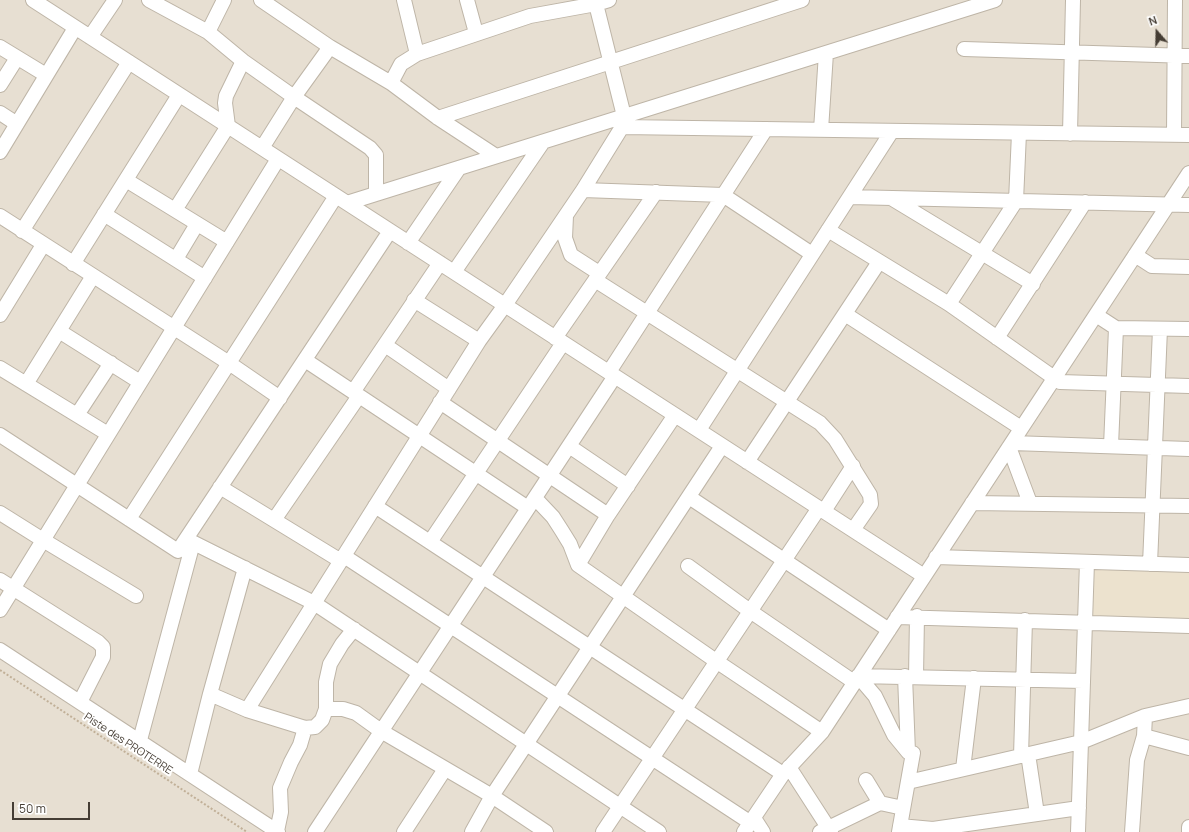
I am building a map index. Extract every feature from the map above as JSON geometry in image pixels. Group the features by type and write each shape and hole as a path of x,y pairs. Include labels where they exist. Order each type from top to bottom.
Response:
{"street":[{"path":"33,0 924,576"},
{"path":"90,37 115,0"},
{"path":"148,0 208,32 243,61 374,151 377,159 376,194"},
{"path":"208,32 224,0"},
{"path":"261,0 330,47 391,83 438,118 496,156"},
{"path":"277,0 281,14"},
{"path":"404,0 417,54"},
{"path":"467,0 476,33"},
{"path":"438,118 610,62 780,3 802,0"},
{"path":"129,519 229,363 342,200 376,194 542,142 623,122 961,5 995,0"},
{"path":"1070,134 1073,0"},
{"path":"1174,135 1175,0"},
{"path":"247,710 479,341 583,190 623,122 610,62 600,1 530,16 417,54 401,64 391,83"},
{"path":"0,152 75,28"},
{"path":"0,47 46,75"},
{"path":"262,148 294,97 330,47"},
{"path":"964,49 1189,56"},
{"path":"821,130 826,53"},
{"path":"0,85 17,58"},
{"path":"175,210 228,126 225,103 226,96 243,61"},
{"path":"22,231 130,62"},
{"path":"73,264 179,94"},
{"path":"0,113 17,124"},
{"path":"623,122 766,129 1189,135"},
{"path":"315,832 569,446 646,313 766,129"},
{"path":"699,430 892,131"},
{"path":"949,304 1016,201 1019,133"},
{"path":"454,272 542,142"},
{"path":"0,610 278,159"},
{"path":"408,243 459,168"},
{"path":"750,824 786,770 822,732 1189,173"},
{"path":"126,180 227,242"},
{"path":"583,190 723,195 812,254"},
{"path":"430,542 498,441 597,277 656,192"},
{"path":"850,197 1189,205"},
{"path":"891,198 1033,284"},
{"path":"998,338 1085,202"},
{"path":"104,214 205,278"},
{"path":"566,215 566,238 571,255 597,277 646,313 820,424 835,438 870,495 871,504 853,530"},
{"path":"0,216 229,363 280,398"},
{"path":"176,259 197,224"},
{"path":"828,230 949,304 1060,382 1189,386"},
{"path":"140,740 190,541 220,487 390,231"},
{"path":"0,315 44,244"},
{"path":"1135,255 1152,266 1189,267"},
{"path":"747,462 880,262"},
{"path":"274,520 310,469 385,345 440,263"},
{"path":"26,384 93,276"},
{"path":"414,300 479,341"},
{"path":"845,314 1022,428"},
{"path":"1096,314 1116,328 1189,329"},
{"path":"1111,446 1116,328"},
{"path":"1150,564 1160,329"},
{"path":"59,331 140,382"},
{"path":"385,345 449,389"},
{"path":"305,360 476,474 531,503 553,517 570,544 578,565 716,661 822,732"},
{"path":"77,415 111,363"},
{"path":"0,368 108,434"},
{"path":"440,402 608,515"},
{"path":"578,565 608,515 675,415"},
{"path":"0,435 178,551 190,541"},
{"path":"1010,445 1111,446 1189,449"},
{"path":"1010,445 1030,503"},
{"path":"569,446 628,486"},
{"path":"472,832 492,796 722,446"},
{"path":"603,832 784,560 853,466"},
{"path":"220,487 274,520 343,558 451,626 763,832"},
{"path":"689,497 889,630"},
{"path":"972,503 1189,506"},
{"path":"375,506 685,709 786,770 827,831 880,802"},
{"path":"0,512 43,540 136,596"},
{"path":"190,541 314,603 659,832"},
{"path":"936,557 1189,565"},
{"path":"1078,832 1087,562"},
{"path":"688,566 750,611 856,679 875,696 894,735 908,752 913,753 899,829 995,826 1037,814 1079,808"},
{"path":"190,774 210,694 245,568"},
{"path":"0,580 98,642 103,647 103,657 80,702"},
{"path":"897,617 917,616 1189,626"},
{"path":"908,752 911,676 917,616"},
{"path":"1025,620 1023,679 1024,755 1037,814"},
{"path":"210,694 247,710 305,728 315,727 322,720 326,709 326,682 330,664 342,644 354,629"},
{"path":"0,650 140,740 278,832 281,812 280,788 300,745 305,728"},
{"path":"856,679 911,676 1083,681"},
{"path":"963,769 974,678"},
{"path":"908,782 1081,742 1145,716 1189,706"},
{"path":"326,709 343,709 356,713 381,731 492,796 546,832"},
{"path":"1132,832 1137,760 1144,736 1145,716"},
{"path":"1144,736 1189,748"},
{"path":"404,832 445,769"},
{"path":"866,780 880,802 903,808"},
{"path":"1189,827 1189,832"}],"path":[{"name":"Piste des PROTERRE","path":"0,670 247,832"}],"shaded area":[{"path":"0,0 1189,0 1189,832 0,832"},
{"path":"1094,568 1189,571 1189,619 1092,616"}]}
